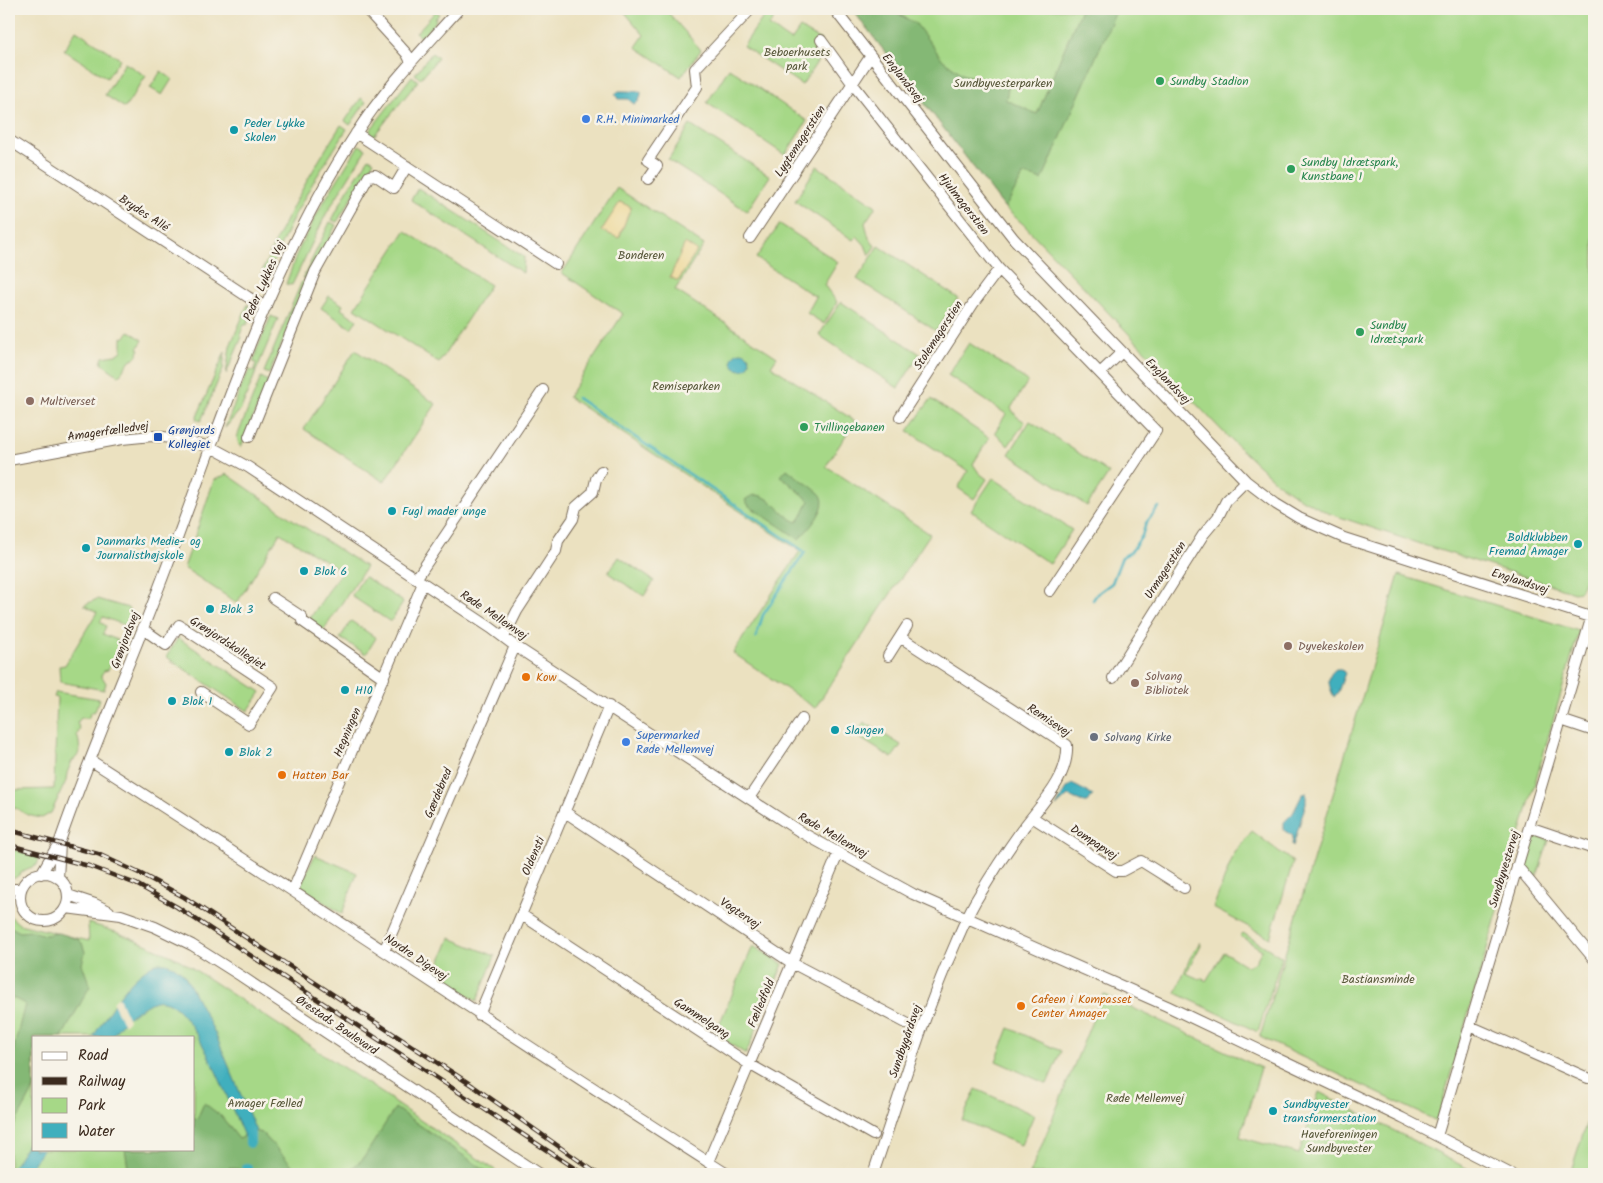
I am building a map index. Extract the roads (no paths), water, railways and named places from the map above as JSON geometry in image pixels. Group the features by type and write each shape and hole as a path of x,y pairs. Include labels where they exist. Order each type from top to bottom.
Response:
{"street":[{"path":"366,9 411,62"},
{"name":"Peder Lykkes Vej","path":"211,447 232,386 293,245 318,196 356,133 411,62 459,9"},
{"path":"648,179 657,166 648,160 697,87 695,69 751,9"},
{"name":"Englandsvej","path":"834,9 1014,239 1246,481 1276,504 1299,518 1344,538 1593,615"},
{"name":"Hjulmagerstien","path":"821,40 852,83 999,269 1156,431 1050,591"},
{"name":"Lygtemagerstien","path":"750,238 870,57"},
{"path":"356,133 556,264"},
{"name":"Brydes Allé","path":"9,140 266,307"},
{"path":"249,436 315,272 360,191 369,176 375,175 394,188 407,166"},
{"name":"Stolemagerstien","path":"900,417 973,304 999,269"},
{"path":"1100,372 1122,352"},
{"path":"420,581 543,390"},
{"name":"Amagerfælledvej","path":"9,460 152,436 173,438 211,447"},
{"name":"Røde Mellemvej","path":"211,447 248,467 515,646 799,831 838,854 913,894 1167,1006 1353,1094 1511,1174"},
{"name":"Grønjordsvej","path":"41,874 60,841 90,760 143,629 211,447"},
{"path":"504,637 517,611 556,551 558,541 573,519 576,507 593,492 596,479 601,471"},
{"name":"Urmagerstien","path":"1113,678 1203,534 1218,517 1226,501 1246,481"},
{"name":"Hegningen","path":"293,890 384,678 420,581"},
{"path":"273,598 302,617 302,621 384,678"},
{"name":"Sundbyvestervej","path":"1437,1136 1593,615"},
{"name":"Grønjordskollegiet","path":"143,629 166,645 179,626 273,687 249,724 202,692"},
{"path":"888,656 907,626"},
{"name":"Remisevej","path":"900,637 1067,745 1061,775 1049,795 1020,832 966,918"},
{"name":"Gærdebred","path":"384,951 515,646"},
{"name":"Oldensti","path":"479,1015 609,706"},
{"path":"749,798 802,719"},
{"path":"1561,720 1594,731"},
{"name":"Nordre Digevej","path":"90,760 293,890 479,1015 727,1174"},
{"name":"Vogtervej","path":"565,812 792,963 908,1024"},
{"name":"Dompapvej","path":"1032,816 1116,871 1122,871 1140,861 1184,888"},
{"path":"1529,827 1594,849"},
{"name":"Grønjordsvej","path":"58,878 60,841"},
{"name":"Fælledfold","path":"708,1162 838,854"},
{"path":"1517,866 1594,959"},
{"path":"47,874 58,878 63,883 68,895 66,908 55,919 46,922 29,916 15,900 29,878 47,874"},
{"path":"9,889 22,889"},
{"name":"Ørestads Boulevard","path":"68,895 155,927 192,945 539,1174"},
{"name":"Ørestads Boulevard","path":"66,908 113,913"},
{"name":"Gammelgang","path":"522,915 749,1064 873,1135"},
{"name":"Sundbygårdsvej","path":"872,1174 928,1008 966,918"},
{"path":"1470,1026 1588,1078"}],"water":[{"path":"619,91 641,92 640,98 634,104 628,99 618,99 615,94"},
{"path":"737,352 745,352 750,357 748,368 737,370 732,365 732,357"},
{"path":"1336,669 1341,669 1345,673 1338,692 1334,697 1329,678"},
{"path":"1072,784 1093,795 1088,802 1068,796 1056,807 1067,788"},
{"path":"1306,792 1306,803 1293,846 1293,836 1284,830 1284,822 1293,813 1302,795"},
{"path":"156,963 166,963 174,966 184,974 215,1033 256,1131 244,1136 221,1082 199,1038 187,1020 175,1007 163,1001 155,1001 129,1017 121,1024 113,1036 94,1036 120,995 146,969"},
{"path":"32,1136 32,1150 42,1150 27,1174 9,1174"}],"waterway":[{"path":"577,398 805,552 763,615 756,637"},
{"path":"1093,600 1097,594 1112,583 1122,557 1131,552 1142,536 1146,523 1159,507"},
{"path":"245,1123 250,1134 250,1143"}],"railway":[{"path":"9,830 98,854 184,897 473,1086 598,1174"},
{"path":"9,845 89,866 136,884 177,907 583,1174"}],"place":[{"name":"Sundby Stadion","path":"1160,81"},
{"name":"R.H. Minimarked","path":"586,119"},
{"name":"Peder Lykke Skolen","path":"234,130"},
{"name":"Sundby Idrætspark, Kunstbane 1","path":"1291,169"},
{"name":"Sundby Idrætspark","path":"1360,332"},
{"name":"Multiverset","path":"30,401"},
{"name":"Tvillingebanen","path":"804,427"},
{"name":"Grønjords Kollegiet","path":"158,437"},
{"name":"Fugl mader unge","path":"392,511"},
{"name":"Boldklubben Fremad Amager","path":"1578,544"},
{"name":"Danmarks Medie- og Journalisthøjskole","path":"86,548"},
{"name":"Blok 6","path":"304,571"},
{"name":"Blok 3","path":"210,609"},
{"name":"Dyvekeskolen","path":"1288,646"},
{"name":"Kow","path":"526,677"},
{"name":"Solvang Bibliotek","path":"1135,683"},
{"name":"H10","path":"345,690"},
{"name":"Blok 1","path":"172,701"},
{"name":"Slangen","path":"835,730"},
{"name":"Solvang Kirke","path":"1094,737"},
{"name":"Supermarked Røde Mellemvej","path":"626,742"},
{"name":"Blok 2","path":"229,752"},
{"name":"Hatten Bar","path":"282,775"},
{"name":"Cafeen i Kompasset Center Amager","path":"1021,1006"},
{"name":"Sundbyvester transformerstation","path":"1273,1111"}],"park label":[{"name":"Beboerhusets park","path":"797,59"},
{"name":"Sundbyvesterparken","path":"1003,83"},
{"name":"Bonderen","path":"641,255"},
{"name":"Remiseparken","path":"686,386"},
{"name":"Bastiansminde","path":"1378,979"},
{"name":"Amager Fælled","path":"265,1103"},
{"name":"Haveforeningen Sundbyvester","path":"1339,1141"}]}
